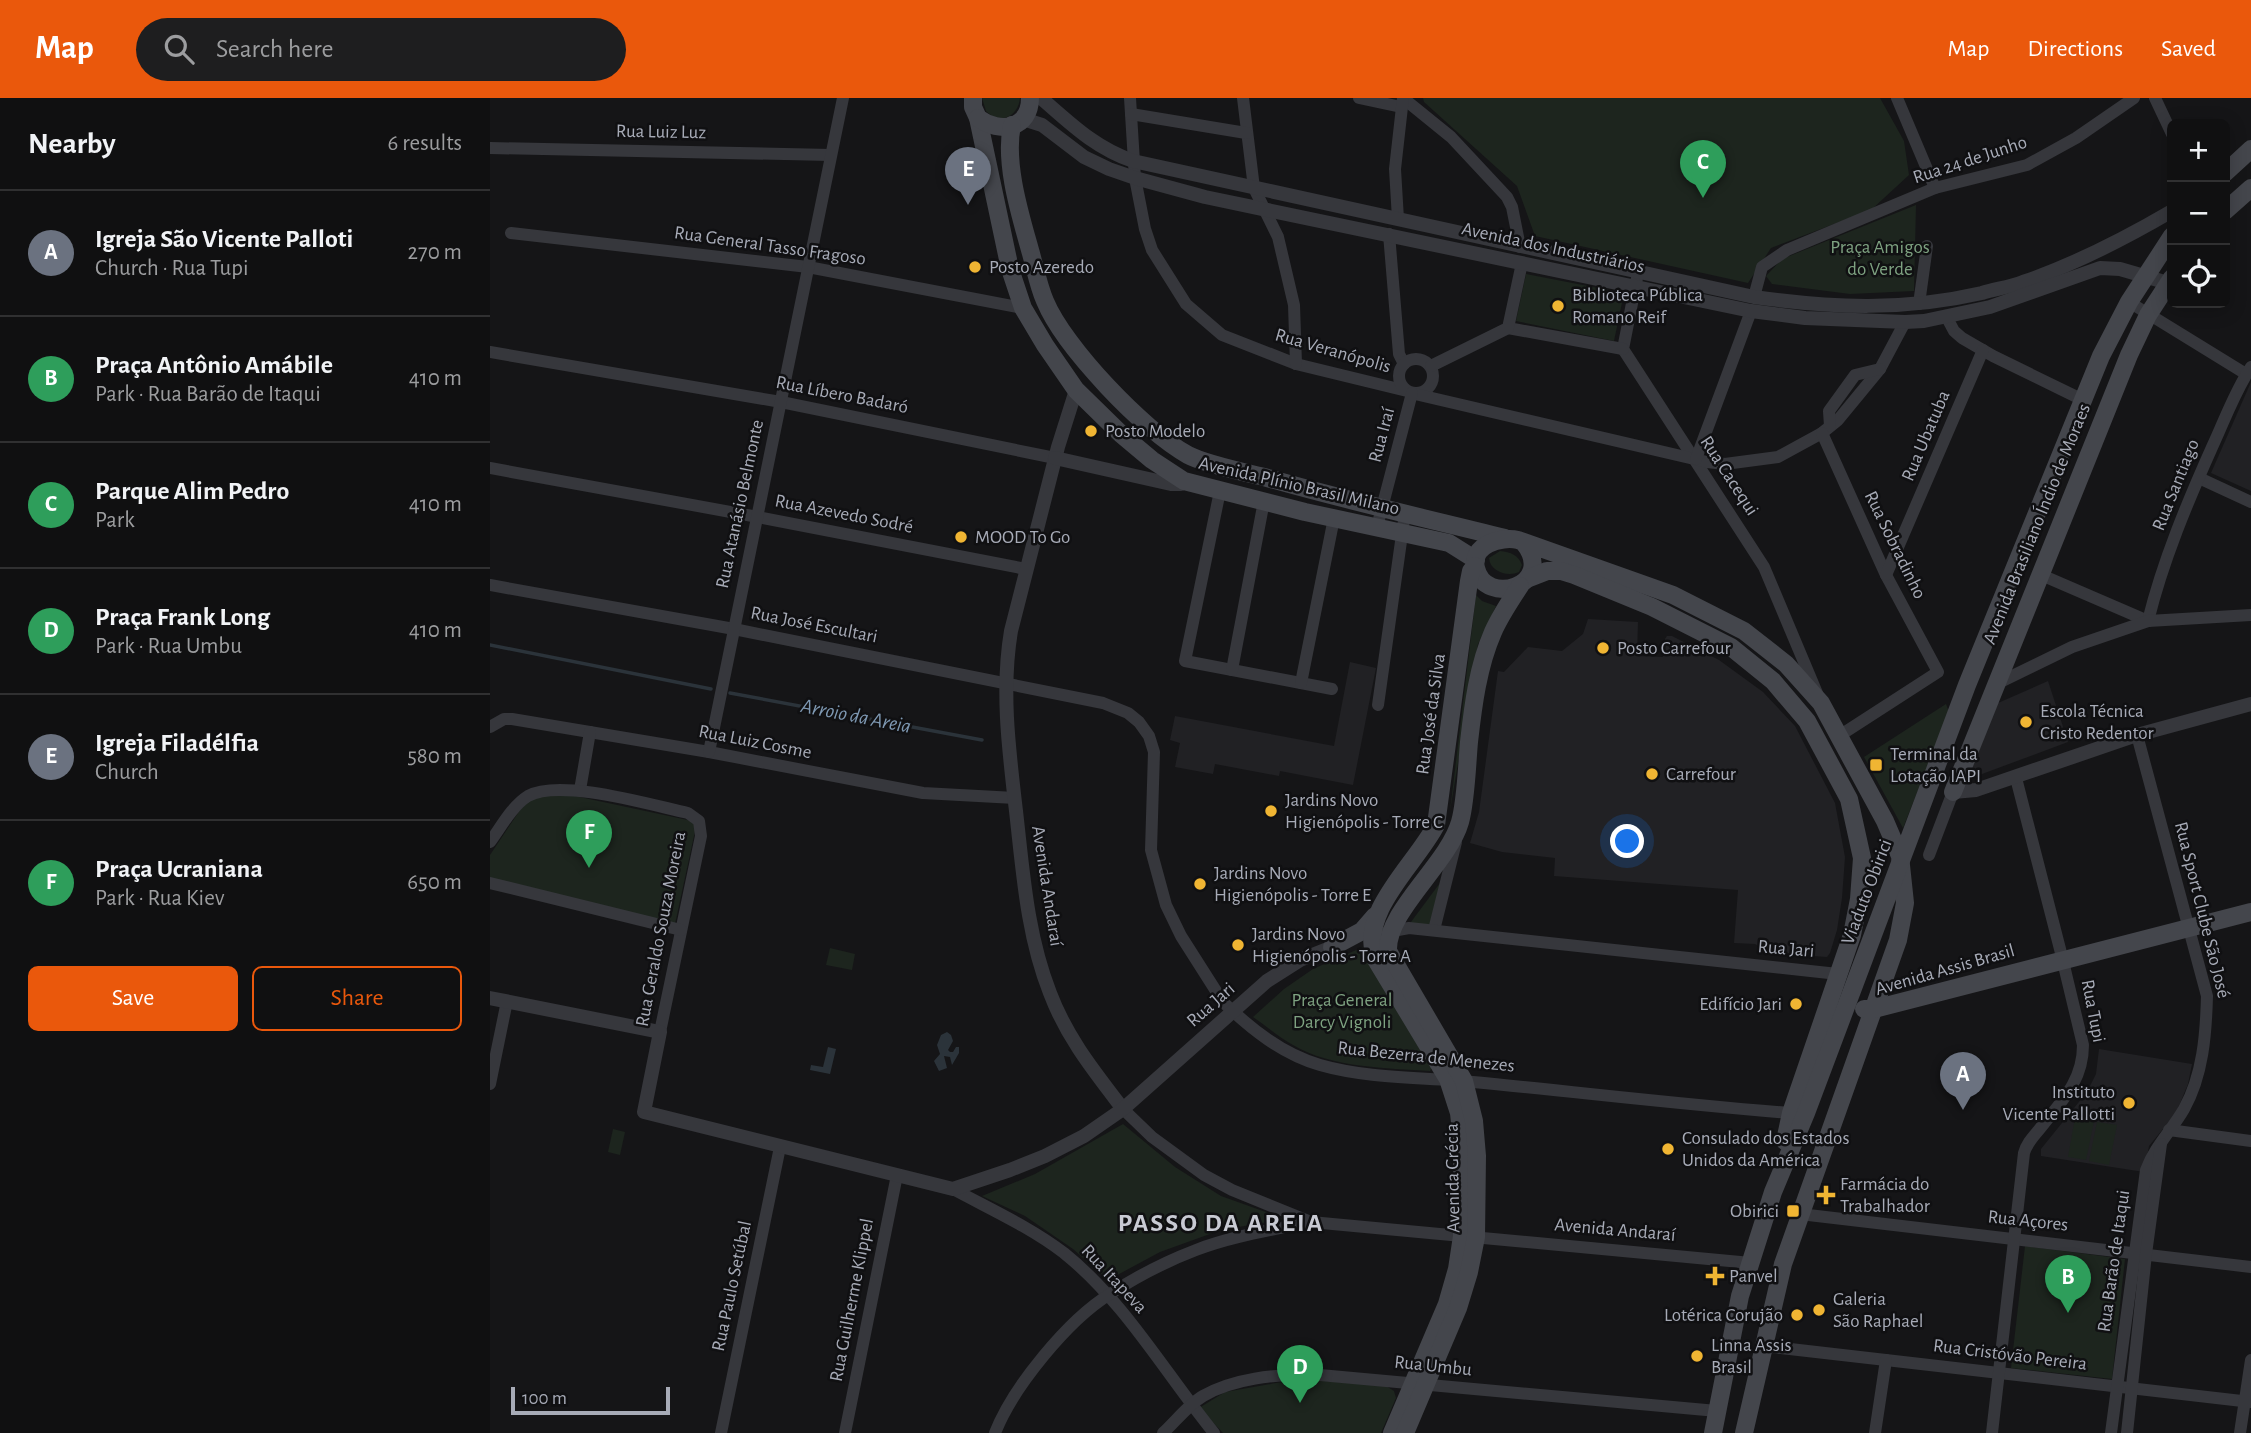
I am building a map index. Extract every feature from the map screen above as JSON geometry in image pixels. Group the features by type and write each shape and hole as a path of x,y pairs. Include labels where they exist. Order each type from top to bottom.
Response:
{"main road":[{"name":"Avenida Plínio Brasil Milano","path":"973,98 1010,269 1023,308 1076,390 1121,434 1152,460 1184,481 1219,497 1333,524 1377,527 1449,543 1475,563"},
{"name":"Avenida Plínio Brasil Milano","path":"1030,98 1029,111 1018,122 1010,153 1023,225 1045,301 1069,341 1106,385 1169,443 1190,456 1309,491 1516,540 1673,596 1744,631 1786,664 1821,703 1885,821 1900,856 1905,903 1898,940 1874,1009"},
{"name":"Avenida dos Industriários","path":"978,118 998,127 1018,122"},
{"path":"2230,168 2251,149"},
{"path":"2230,207 2251,188"},
{"name":"Avenida Brasiliano Índio de Moraes","path":"1967,685 2101,356 2129,302 2167,243"},
{"name":"Avenida Brasiliano Índio de Moraes","path":"1954,792 2039,574 2129,355 2148,315 2167,286"},
{"path":"1184,481 1190,456"},
{"path":"1391,931 1445,851 1460,822 1472,720 1486,651 1493,632 1524,582 1532,562 1531,555 1516,540 1493,541 1485,546 1475,563 1480,577 1493,586 1509,589 1524,582 1547,571 1561,571 1652,607 1731,647 1773,681 1807,721 1849,799 1862,858 1859,899 1852,935 1740,1296 1713,1433"},
{"name":"Rua José da Silva","path":"1372,935 1377,913 1436,825 1469,581 1475,563"},
{"name":"Viaduto Obirici","path":"1798,1113 1967,685"},
{"path":"1859,899 1866,887 1880,881 1899,889 1905,903"},
{"name":"Avenida Assis Brasil","path":"1745,1433 1783,1264 1874,1009 2251,912"},
{"path":"1332,947 1362,930 1377,913"},
{"name":"Avenida Grécia","path":"1391,931 1388,951 1456,1080 1469,1237 1405,1433"},
{"name":"Avenida Grécia","path":"1372,935 1371,947 1375,958 1456,1080"},
{"path":"1838,974 1841,992 1846,1000 1863,1009 1874,1009"},
{"name":"Avenida Grécia","path":"1392,1433 1420,1385"}],"street":[{"name":"Rua Atanásio Belmonte","path":"709,752 843,98"},
{"name":"Avenida dos Industriários","path":"1041,98 1094,143 1133,161 1638,272 1753,304"},
{"name":"Rua Veranópolis","path":"1130,98 1135,178 1140,211 1152,250 1186,304 1222,335 1296,364 1411,393 1725,464 1779,457 1826,430 1838,420 1880,369 1905,322"},
{"path":"1243,98 1254,188 1278,237 1294,305 1296,364"},
{"path":"1359,98 1402,101 1451,137 1507,197 1512,207 1520,247"},
{"path":"1897,98 1935,188"},
{"name":"Rua 24 de Junho","path":"1696,459 1753,304 1762,267 1787,250 1935,188 2027,165 2076,138 2134,98"},
{"path":"2155,98 2167,123"},
{"path":"1398,219 1395,169 1402,101"},
{"path":"1132,114 1246,133"},
{"name":"Avenida dos Industriários","path":"1018,122 1042,125 1084,158 1135,178 1206,197 1635,287 1780,308 1905,322 1990,307 2100,268 2120,269 2167,280"},
{"name":"Rua Luiz Luz","path":"490,148 831,155"},
{"name":"Avenida dos Industriários","path":"1780,308 1919,304 2021,284 2098,252 2167,214"},
{"path":"1445,247 1448,230"},
{"name":"Rua General Tasso Fragoso","path":"511,233 808,267 1023,308"},
{"path":"1389,234 1399,354 1404,364"},
{"path":"1919,304 1927,246"},
{"path":"1508,328 1522,263"},
{"path":"1431,366 1508,328 1623,349 1638,272"},
{"path":"1945,300 1946,316 1954,331 1962,338 2083,400"},
{"path":"2129,302 2249,371"},
{"name":"Rua Cacequi","path":"1623,349 1764,567 1821,703"},
{"name":"Rua Ubatuba","path":"1886,575 1983,350"},
{"name":"Rua Líbero Badaró","path":"490,352 781,402 1059,455 1171,484 1181,484 1184,481"},
{"path":"1418,359 1431,366 1434,380 1426,391 1411,393 1402,387 1399,375 1404,364 1418,359"},
{"name":"Rua Santiago","path":"2148,621 2155,593 2199,478 2249,371"},
{"name":"Avenida Andaraí","path":"1076,390 1011,631 1006,658 1006,684 1023,874 1034,946 1050,994 1077,1049 1124,1109 1152,1137 1204,1175 1232,1190 1311,1222 1751,1263"},
{"name":"Rua Iraí","path":"1377,527 1411,393"},
{"name":"Rua Sobradinho","path":"1826,430 1886,575 1938,672 1839,736"},
{"name":"Rua Azevedo Sodré","path":"490,468 1026,569"},
{"path":"2199,478 2251,502"},
{"path":"1219,497 1185,658 1187,662 1332,689"},
{"path":"1232,670 1263,509"},
{"path":"1378,705 1405,513"},
{"path":"1301,683 1333,524"},
{"path":"2039,574 2148,621"},
{"name":"Rua José Escultari","path":"490,585 734,629 1006,684"},
{"path":"1995,684 2072,647 2148,621 2251,615"},
{"name":"Rua Bezerra de Menezes","path":"1006,684 1103,703 1128,713 1139,722 1149,736 1154,752 1151,850 1166,905 1200,968 1223,1002 1256,1032 1283,1049 1318,1064 1358,1073 1798,1113"},
{"path":"1929,855 1954,792 1976,790 2137,735 2251,704"},
{"name":"Rua Luiz Cosme","path":"490,727 504,719 512,719 709,752 923,793 1015,798"},
{"path":"579,790 590,732"},
{"name":"Rua Sport Clube São José","path":"2137,735 2207,996 2206,1034 2195,1085 2184,1109 2165,1135"},
{"name":"Rua Tupi","path":"1992,1433 2026,1146 2071,1091 2081,1066 2083,1045 2016,778"},
{"name":"Rua Geraldo Souza Moreira","path":"490,842 513,810 539,791 579,790 688,813 699,821 701,836 643,1112 780,1147"},
{"path":"1434,930 1460,822"},
{"path":"490,883 681,930"},
{"name":"Rua Jari","path":"953,1189 1045,1156 1084,1136 1124,1109 1232,1011 1278,974 1300,960 1372,935 1409,928 1434,930 1838,974"},
{"path":"490,998 660,1032"},
{"path":"490,1084 507,1001"},
{"path":"2165,1135 2251,1141"},
{"name":"Rua Barão de Itaqui","path":"2111,1433 2140,1253 2165,1135"},
{"path":"780,1147 953,1189"},
{"name":"Rua Paulo Setúbal","path":"721,1433 780,1147"},
{"name":"Rua Guilherme Klippel","path":"845,1433 897,1175"},
{"name":"Rua Itapeva","path":"953,1189 1026,1228 1064,1254 1108,1295 1214,1433"},
{"name":"Rua Açores","path":"1800,1214 2251,1267"},
{"path":"995,1433 1020,1387 1047,1353 1108,1295 1160,1266 1198,1249 1311,1222"},
{"name":"Rua Barão de Itaqui","path":"2127,1433 2140,1253"},
{"name":"Rua Cristóvão Pereira","path":"1764,1346 2248,1402"},
{"path":"1875,1433 1886,1360"},
{"path":"2240,1433 2248,1402 2251,1360"},
{"name":"Rua Umbu","path":"1163,1433 1202,1396 1246,1381 1281,1375 1348,1376 1420,1385 1717,1411"}],"shaded area":[{"path":"2251,382 2251,491 2211,473"},
{"name":"Carrefour","path":"1588,619 1638,622 1637,656 1663,657 1665,639 1672,636 1719,660 1763,692 1795,726 1835,803 1845,857 1837,930 1827,957 1770,953 1755,944 1734,943 1738,890 1554,876 1555,858 1502,852 1470,843 1479,812 1498,671 1504,672 1528,647 1562,651 1583,634"},
{"path":"1350,662 1376,668 1353,785 1280,771 1279,776 1215,764 1213,774 1175,767 1180,743 1170,740 1175,716 1334,746"},
{"name":"Escola Técnica Cristo Redentor","path":"2048,681 2068,742 1974,777 1971,769 1998,703"},
{"path":"947,1032 953,1041 948,1050 953,1052 959,1047 959,1053 952,1065 950,1057 944,1056 947,1068 939,1071 934,1061 940,1054 937,1045 941,1035"},
{"path":"828,1047 836,1049 830,1074 810,1070 811,1065 823,1067"},
{"name":"Instituto Vicente Pallotti","path":"2099,1049 2192,1064 2188,1084 2176,1113 2149,1146 2144,1172 2041,1156 2041,1149 2087,1092 2096,1074"}],"green space":[{"path":"982,98 1020,98 1019,105 1012,114 997,118 986,111"},
{"path":"1423,98 1880,98 1904,141 1909,175 1871,210 1771,248 1748,283 1535,236 1517,186 1424,102"},
{"name":"Praça Amigos do Verde","path":"1916,205 1914,291 1850,294 1772,284 1766,276 1782,259"},
{"path":"1526,274 1624,293 1614,341 1516,321"},
{"path":"1500,551 1516,556 1522,565 1519,572 1505,573 1493,567 1489,558"},
{"path":"1476,595 1482,601 1496,606 1478,644 1450,811"},
{"path":"1946,704 1949,712 1903,828 1864,757"},
{"path":"540,795 575,796 697,822 675,924 490,882 490,855 520,810 531,799"},
{"path":"1440,883 1431,925 1411,923 1411,922"},
{"name":"Praça General Darcy Vignoli","path":"1363,947 1434,1065 1430,1071 1360,1066 1324,1058 1293,1045 1253,1017 1284,989 1313,969"},
{"path":"830,948 855,954 852,970 826,965"},
{"path":"2075,1118 2094,1121 2086,1160 2068,1157"},
{"path":"2097,1122 2117,1125 2109,1165 2089,1161"},
{"path":"1123,1124 1175,1167 1221,1196 1285,1219 1221,1230 1160,1252 1108,1280 1073,1249 1025,1216 982,1196 1035,1174"},
{"path":"613,1129 625,1132 620,1155 608,1152"},
{"path":"2025,1246 2125,1259 2112,1379 2011,1368"},
{"path":"1299,1379 1386,1386 1394,1391 1396,1398 1381,1433 1223,1433 1199,1408 1225,1392"}],"waterway":[{"name":"Arroio da Areia","path":"490,645 711,689"},
{"name":"Arroio da Areia","path":"730,693 982,740"}],"place":[{"name":"Parque Alim Pedro","path":"1703,198"},
{"name":"Igreja Filadélfia","path":"968,205"},
{"name":"Posto Azeredo","path":"975,267"},
{"name":"Biblioteca Pública Romano Reif","path":"1558,306"},
{"name":"Posto Modelo","path":"1091,431"},
{"name":"MOOD To Go","path":"961,537"},
{"name":"Posto Carrefour","path":"1603,648"},
{"name":"Escola Técnica Cristo Redentor","path":"2026,722"},
{"name":"Terminal da Lotação IAPI","path":"1876,765"},
{"name":"Carrefour","path":"1652,774"},
{"name":"Jardins Novo Higienópolis - Torre C","path":"1271,811"},
{"name":"Praça Ucraniana","path":"589,868"},
{"name":"Jardins Novo Higienópolis - Torre E","path":"1200,884"},
{"name":"Jardins Novo Higienópolis - Torre A","path":"1238,945"},
{"name":"Edifício Jari","path":"1796,1004"},
{"name":"Instituto Vicente Pallotti","path":"2129,1103"},
{"name":"Igreja São Vicente Palloti","path":"1963,1110"},
{"name":"Consulado dos Estados Unidos da América","path":"1668,1149"},
{"name":"Farmácia do Trabalhador","path":"1826,1195"},
{"name":"Obirici","path":"1793,1211"},
{"name":"Panvel","path":"1715,1276"},
{"name":"Galeria São Raphael","path":"1819,1310"},
{"name":"Praça Antônio Amábile","path":"2068,1313"},
{"name":"Lotérica Corujão","path":"1797,1315"},
{"name":"Linna Assis Brasil","path":"1697,1356"},
{"name":"Praça Frank Long","path":"1300,1403"}],"district":[{"name":"PASSO DA AREIA","path":"1221,1223"}]}
